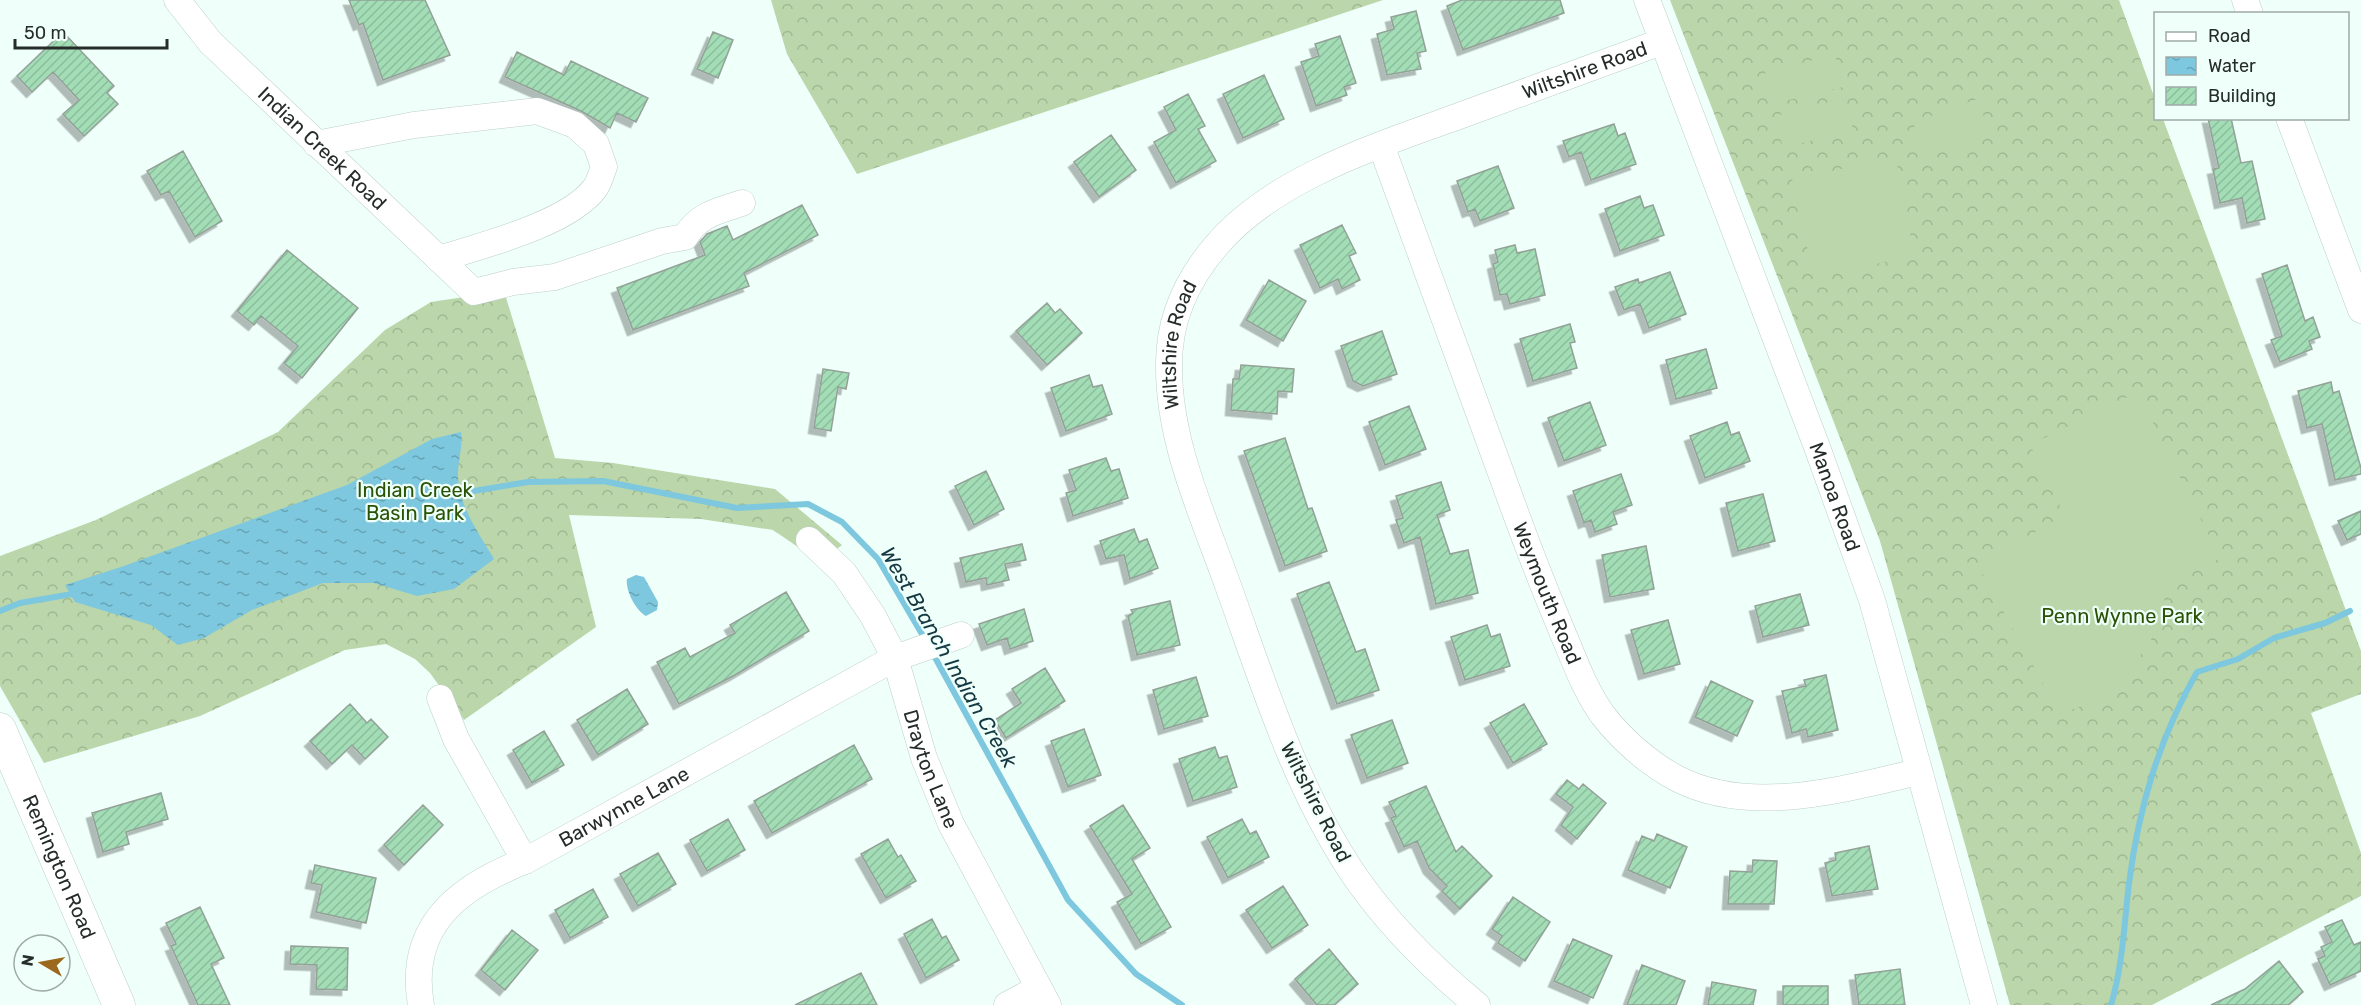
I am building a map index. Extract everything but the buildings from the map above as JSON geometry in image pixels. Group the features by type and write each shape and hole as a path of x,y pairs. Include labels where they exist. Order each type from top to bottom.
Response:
{"main road":[{"name":"Remington Road","path":"0,729 119,1005"}],"street":[{"name":"Indian Creek Road","path":"177,0 210,42 474,292 513,282 555,277 662,241 685,237 693,224 702,216 742,203"},
{"name":"Manoa Road","path":"1647,0 1661,42 1817,447 1872,600 1984,1005"},
{"name":"Wiltshire Road","path":"1477,1005 1452,984 1392,922 1353,874 1327,830 1280,729 1183,460 1171,396 1169,364 1172,330 1192,278 1216,246 1242,218 1301,181 1381,145 1661,42"},
{"path":"316,144 414,124 537,111 575,125 596,144 604,167 595,189 566,212 525,233 439,259"},
{"path":"2290,120 2361,310"},
{"name":"Weymouth Road","path":"1381,145 1535,567 1581,676 1601,713 1648,759 1679,780 1729,793 1760,797 1814,795 1918,772"},
{"name":"Drayton Lane","path":"809,540 844,573 873,616 895,658 924,758 951,824 1043,996"},
{"name":"Barwynne Lane","path":"421,1005 418,988 422,952 441,914 474,884 525,861 895,658 961,635"},
{"path":"440,698 456,739 525,861"},
{"path":"1007,1005 1043,996"}],"green space":[{"path":"771,0 1383,0 857,174 787,54"},
{"name":"Penn Wynne Park","path":"1670,0 2119,0 2154,96 2154,120 2163,120 2361,651 2361,694 2311,713 2361,853 2361,896 2152,1005 2010,1005 1880,541"},
{"path":"1835,55 1843,87 1772,104 1765,72"},
{"path":"1845,98 1853,130 1783,148 1775,116"},
{"path":"1977,99 1991,134 1926,158 1913,123"},
{"path":"1896,158 1914,255 1814,278 1792,179"},
{"name":"Indian Creek Basin Park","path":"504,291 555,458 613,463 775,489 842,545 820,562 773,530 701,519 569,515 596,627 464,720 430,673 415,659 386,644 345,650 200,716 44,763 0,686 0,556 96,520 278,432 385,330 431,302"},
{"path":"2138,392 2220,558 2168,584 2158,629 2133,667 2095,701 2060,714 1977,564 2065,516 2030,445"}],"water":[{"path":"461,432 459,486 470,519 494,559 454,589 417,596 374,583 323,583 252,610 204,638 178,645 151,625 75,602 65,585 124,566 347,485 432,439"},
{"path":"636,575 644,577 658,602 657,610 646,616 635,605 629,594 627,579"}],"waterway":[{"name":"West Branch Indian Creek","path":"455,494 528,482 603,481 737,508 808,504 842,522 878,559 926,641"},
{"name":"West Branch Indian Creek","path":"0,611 20,603 78,593"},
{"name":"West Branch Indian Creek","path":"2111,1005 2121,959 2138,827 2161,748 2197,672 2238,659 2274,638 2325,623 2350,611"},
{"name":"West Branch Indian Creek","path":"932,652 1068,900 1136,974 1182,1005"}]}
